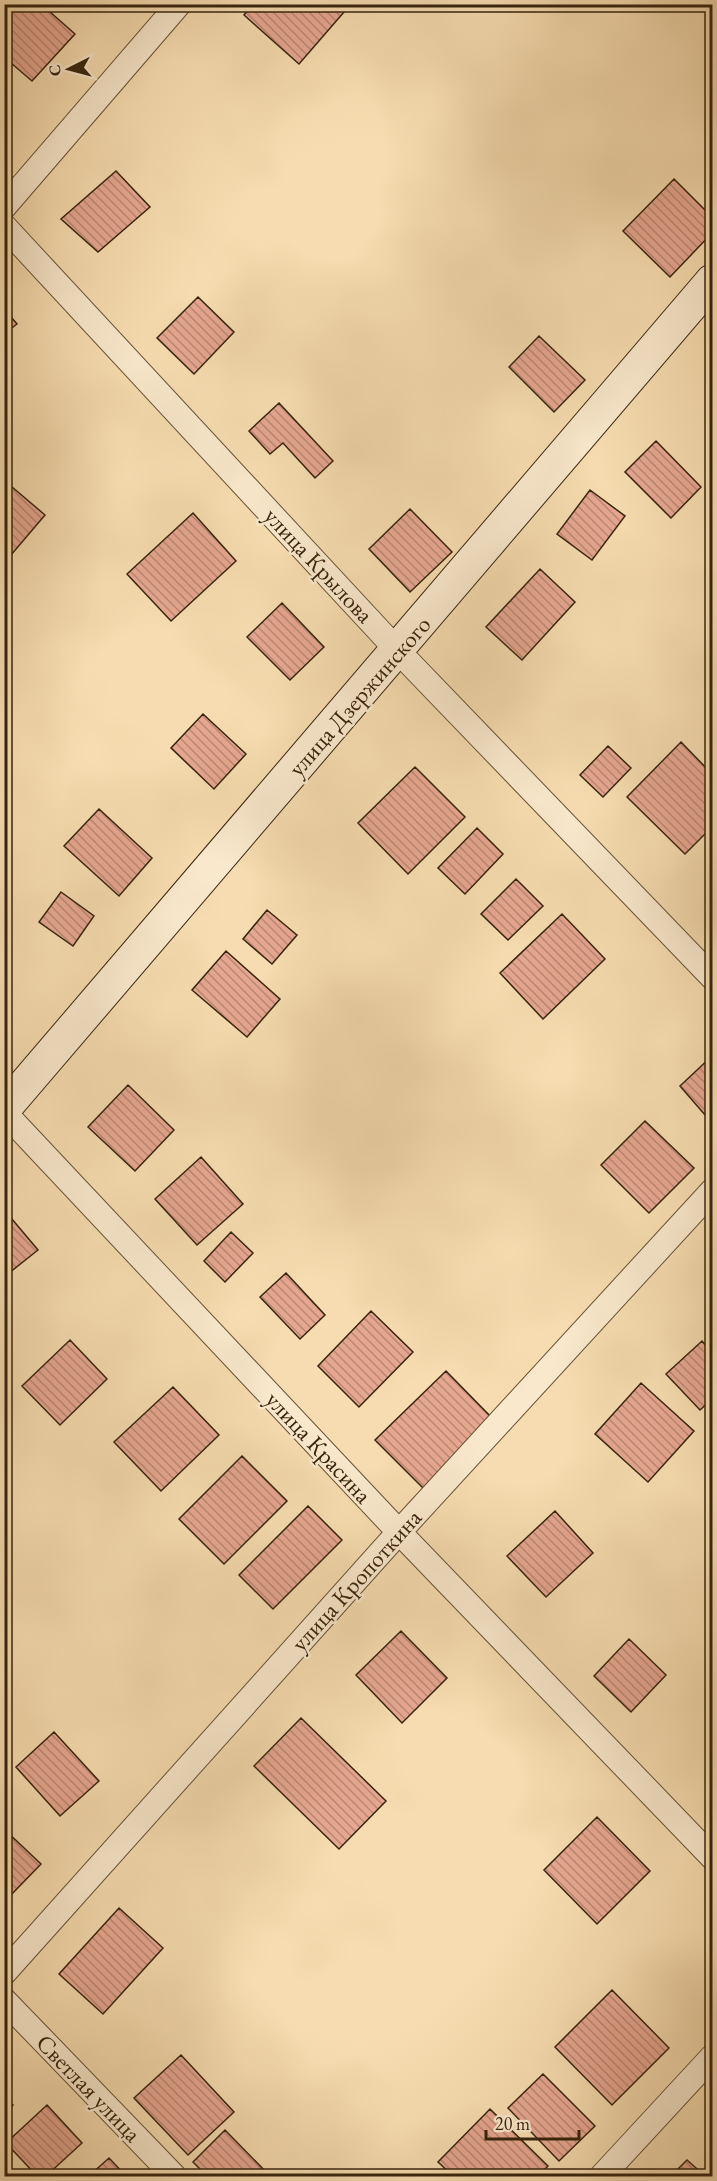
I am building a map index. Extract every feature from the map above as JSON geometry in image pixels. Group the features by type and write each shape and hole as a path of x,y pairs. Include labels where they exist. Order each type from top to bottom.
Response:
{"street":[{"path":"4,207 179,4"},
{"name":"улица Крылова","path":"4,226 398,651 712,977"},
{"name":"улица Дзержинского","path":"4,1110 712,281"},
{"name":"улица Красина","path":"4,1110 399,1532 712,1857"},
{"name":"улица Кропоткина","path":"4,1973 399,1532 712,1191"},
{"name":"Светлая улица","path":"4,2000 174,2176"},
{"path":"602,2176 712,2057"}],"building":[{"path":"4,4 41,4 75,34 32,81 4,57"},
{"path":"253,4 335,4 344,12 299,64 244,15"},
{"path":"116,171 150,207 98,252 61,219"},
{"path":"674,179 712,217 712,233 670,277 623,231"},
{"path":"198,297 234,332 194,374 157,338"},
{"path":"4,309 17,324 4,334"},
{"path":"539,336 585,380 554,412 509,367"},
{"path":"279,403 333,461 315,478 283,443 270,454 249,431"},
{"path":"656,441 701,487 671,518 625,472"},
{"path":"5,481 45,515 11,555 4,550"},
{"path":"590,490 625,516 592,560 557,534"},
{"path":"410,509 452,552 410,592 369,549"},
{"path":"193,513 236,561 171,621 127,574"},
{"path":"540,569 575,602 522,660 486,627"},
{"path":"282,603 324,647 290,680 247,637"},
{"path":"203,714 246,754 214,789 171,748"},
{"path":"681,742 712,774 712,827 685,854 627,797"},
{"path":"608,746 631,768 603,797 580,775"},
{"path":"415,767 465,817 408,874 358,823"},
{"path":"99,809 152,858 119,896 64,846"},
{"path":"477,828 503,854 465,894 438,868"},
{"path":"516,879 543,906 508,940 481,914"},
{"path":"61,892 94,916 73,946 39,922"},
{"path":"267,910 297,935 272,964 243,939"},
{"path":"562,914 605,959 543,1019 500,973"},
{"path":"226,951 280,999 247,1037 192,990"},
{"path":"712,1056 712,1123 680,1086"},
{"path":"128,1085 174,1130 135,1171 88,1127"},
{"path":"645,1121 694,1168 649,1213 601,1165"},
{"path":"201,1157 243,1204 197,1245 155,1199"},
{"path":"6,1212 38,1250 4,1277 4,1213"},
{"path":"231,1232 253,1253 225,1282 204,1261"},
{"path":"286,1273 325,1315 300,1339 260,1297"},
{"path":"371,1311 413,1352 359,1407 318,1366"},
{"path":"70,1340 107,1379 60,1425 22,1386"},
{"path":"702,1341 712,1353 712,1399 700,1410 666,1374"},
{"path":"446,1371 493,1419 423,1488 375,1440"},
{"path":"641,1383 694,1431 648,1482 595,1434"},
{"path":"173,1387 219,1435 161,1491 114,1442"},
{"path":"242,1456 287,1501 224,1564 179,1519"},
{"path":"308,1506 342,1540 273,1609 239,1575"},
{"path":"555,1511 593,1553 546,1597 507,1556"},
{"path":"401,1631 447,1678 402,1723 356,1675"},
{"path":"629,1639 666,1675 631,1712 594,1676"},
{"path":"301,1718 386,1801 339,1849 254,1766"},
{"path":"54,1732 99,1781 60,1816 16,1767"},
{"path":"597,1817 650,1871 597,1924 544,1870"},
{"path":"4,1829 41,1864 9,1897 4,1893"},
{"path":"119,1908 163,1948 103,2014 59,1974"},
{"path":"612,1990 669,2048 612,2105 555,2047"},
{"path":"181,2055 234,2112 188,2155 134,2098"},
{"path":"543,2074 595,2126 559,2161 508,2108"},
{"path":"4,2097 13,2105 4,2114"},
{"path":"47,2105 82,2143 46,2176 37,2176 6,2143"},
{"path":"490,2109 548,2166 538,2176 453,2176 438,2162"},
{"path":"225,2130 267,2173 263,2176 207,2176 193,2162"},
{"path":"109,2158 126,2176 89,2176"},
{"path":"687,2160 705,2176 671,2176"}]}
